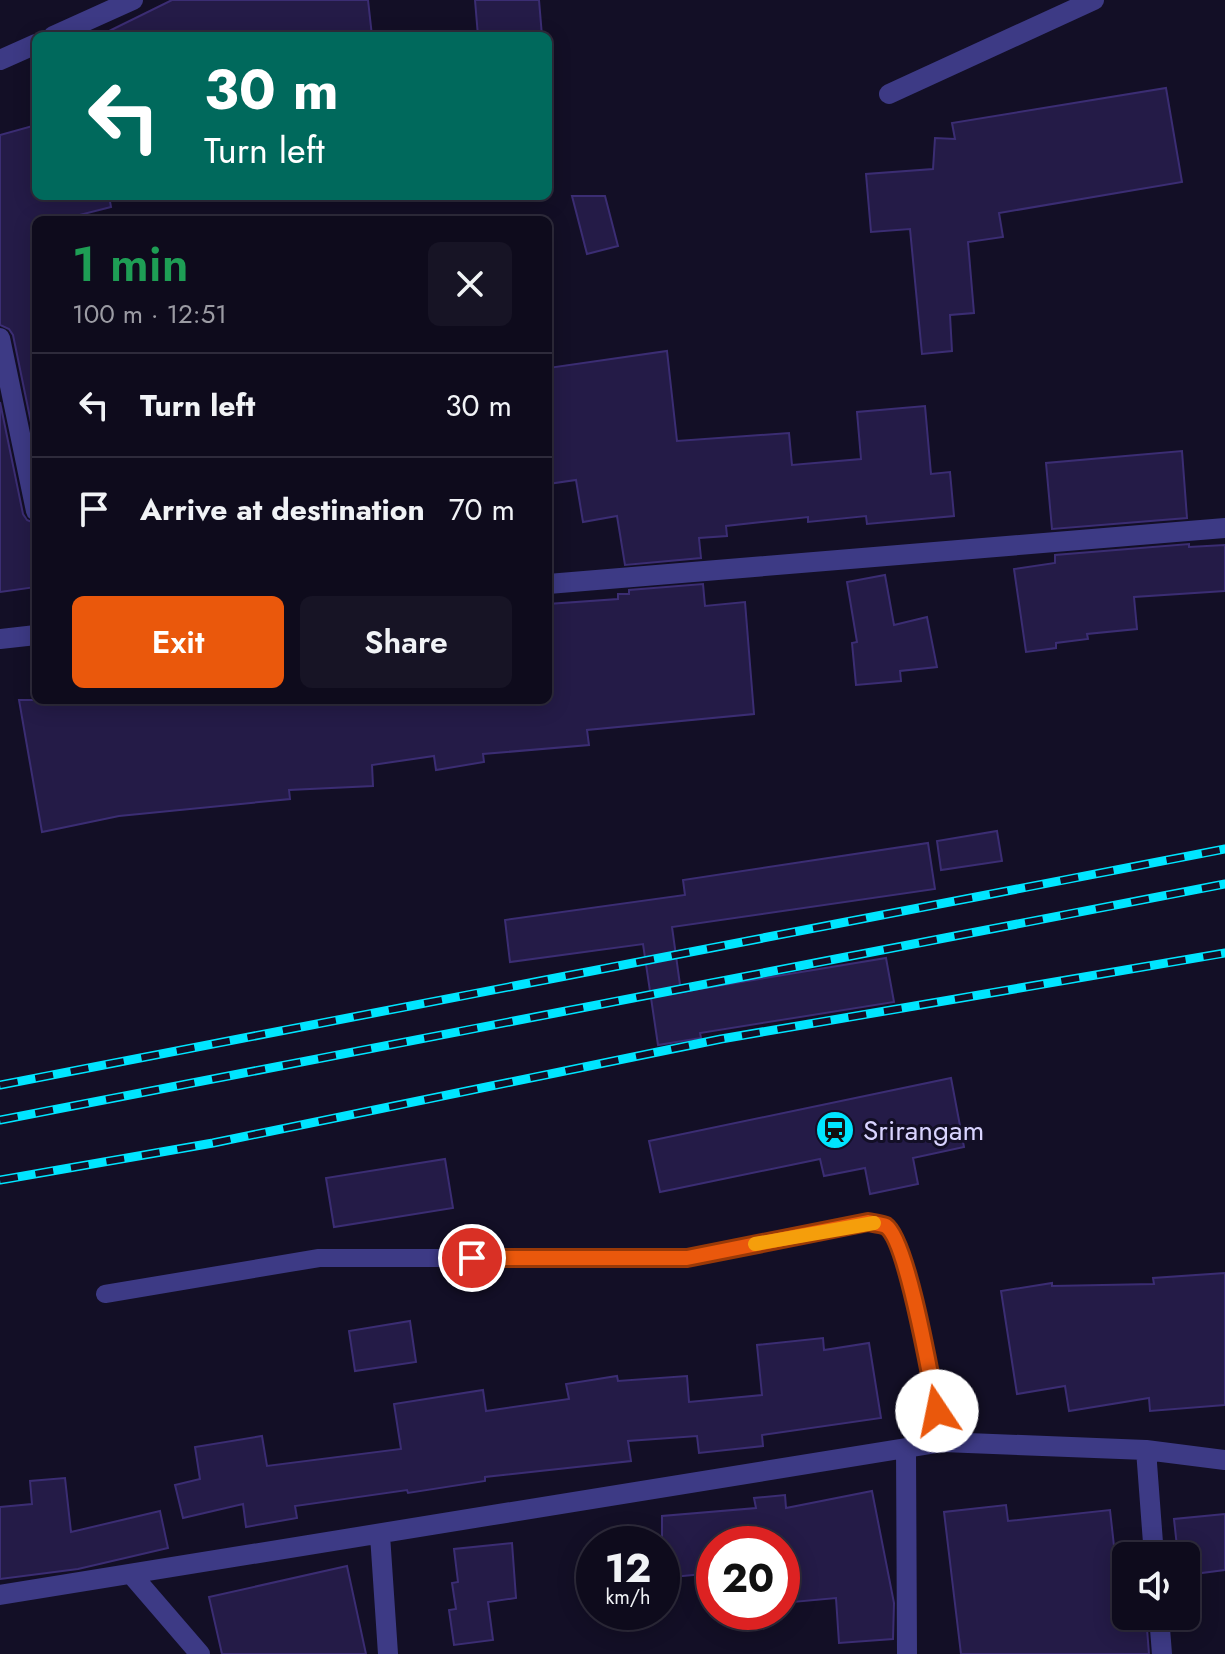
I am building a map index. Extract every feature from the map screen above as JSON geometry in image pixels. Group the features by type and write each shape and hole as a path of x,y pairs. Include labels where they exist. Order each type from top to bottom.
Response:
{"street":[{"path":"889,94 1094,0"},
{"path":"61,32 120,3"},
{"path":"0,60 32,46"},
{"path":"0,338 32,492"},
{"path":"552,584 1225,528"},
{"path":"0,639 32,635"},
{"path":"0,1595 943,1442 1146,1450 1225,1460"},
{"path":"906,1448 907,1654"},
{"path":"1146,1450 1153,1542"},
{"path":"380,1535 388,1654"},
{"path":"131,1574 200,1654"},
{"path":"1160,1630 1162,1654"}],"lane":[{"path":"105,1294 319,1258 687,1258 868,1222 886,1226 897,1240 918,1318 943,1442"}],"building":[{"path":"172,0 368,0 372,32 107,32"},
{"path":"475,0 539,0 542,32 478,32"},
{"path":"1166,88 1182,182 999,213 1003,237 968,242 974,313 950,315 952,351 922,354 910,229 871,232 866,174 933,169 935,138 955,139 952,123"},
{"path":"32,126 32,200 110,200 111,207 76,216 32,216 32,428 13,335 0,325 0,135"},
{"path":"572,196 605,196 618,246 587,254"},
{"path":"667,351 677,441 789,433 792,465 861,459 857,412 925,406 931,474 950,472 954,516 867,524 866,516 808,522 808,517 726,526 727,536 699,538 701,558 625,565 617,516 583,522 576,480 552,483 552,367"},
{"path":"0,402 23,514 32,522 32,588 0,592"},
{"path":"1182,451 1187,518 1052,529 1046,463"},
{"path":"1189,544 1189,547 1225,545 1225,591 1134,597 1137,629 1087,634 1088,639 1056,643 1056,648 1026,652 1014,569 1055,563 1055,555"},
{"path":"885,575 894,625 927,617 937,667 900,671 901,681 856,685 852,643 857,642 847,582"},
{"path":"703,584 705,606 745,602 754,714 587,730 589,745 483,754 484,762 436,770 434,756 372,765 373,786 289,790 290,799 119,816 42,832 19,700 32,700 32,704 552,704 552,604 618,599 618,594 629,594 629,590"},
{"path":"997,831 1002,861 941,870 937,841"},
{"path":"928,843 935,889 672,927 681,992 886,958 894,1002 700,1033 701,1038 658,1045 643,944 510,962 505,920 685,895 683,880"},
{"path":"951,1078 964,1147 913,1158 918,1184 870,1194 865,1168 824,1176 820,1159 660,1192 649,1141"},
{"path":"445,1159 453,1208 334,1227 326,1178"},
{"path":"1225,1273 1225,1405 1150,1411 1149,1398 1069,1411 1065,1386 1017,1394 1001,1291 1052,1283 1052,1286 1154,1284 1153,1278"},
{"path":"410,1321 416,1362 355,1371 349,1331"},
{"path":"823,1338 824,1350 869,1343 881,1418 762,1435 763,1446 699,1453 697,1436 628,1441 631,1461 485,1477 485,1481 408,1493 407,1490 295,1506 297,1518 246,1527 243,1504 183,1518 175,1485 200,1479 195,1447 262,1436 267,1466 401,1449 394,1404 483,1390 486,1411 569,1399 566,1384 617,1376 618,1381 687,1376 689,1402 762,1395 757,1345"},
{"path":"65,1478 71,1532 160,1511 168,1548 78,1569 0,1579 0,1507 32,1504 30,1481"},
{"path":"872,1491 894,1603 893,1639 839,1643 836,1598 800,1601 800,1526 696,1526 696,1575 680,1576 680,1526 662,1526 662,1516 756,1508 754,1498 785,1495 786,1508"},
{"path":"1006,1505 1008,1521 1110,1510 1114,1542 1112,1630 1147,1630 1149,1654 961,1654 944,1512"},
{"path":"1225,1514 1225,1570 1200,1573 1200,1542 1176,1542 1174,1519"},
{"path":"512,1543 516,1598 488,1602 493,1640 454,1645 449,1610 456,1609 452,1583 458,1582 454,1549"},
{"path":"347,1566 366,1654 222,1654 209,1597"}],"railway":[{"path":"0,1085 1225,849"},
{"path":"0,1120 1225,884"},
{"path":"0,1180 213,1143 721,1039 1225,953"}],"slow traffic":[{"path":"755,1244 874,1223"}],"place":[{"name":"Srirangam","path":"835,1130"}],"route":[{"path":"472,1258 687,1258 868,1222 886,1226 897,1240 918,1318 937,1411"}]}
